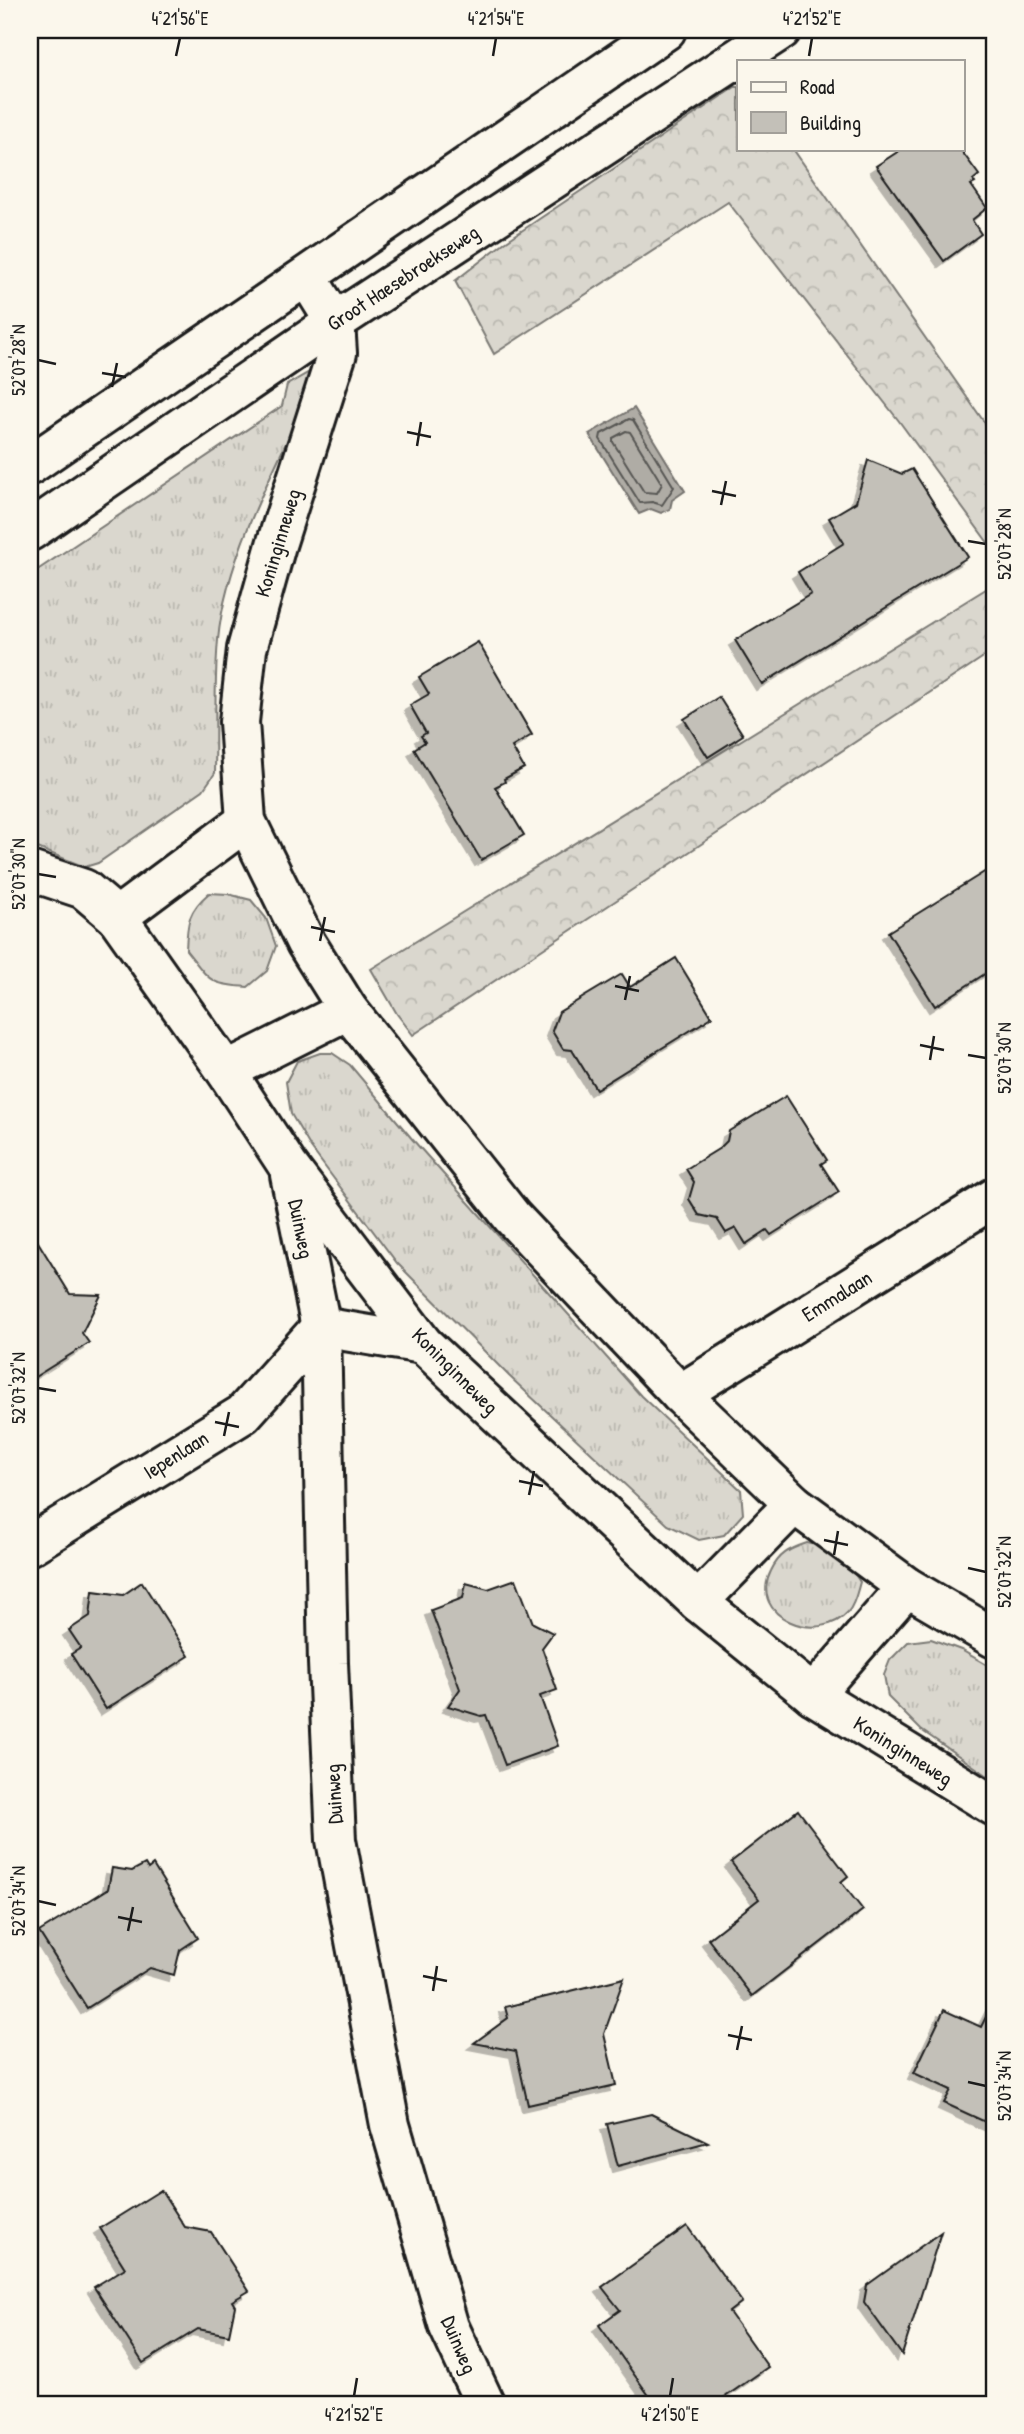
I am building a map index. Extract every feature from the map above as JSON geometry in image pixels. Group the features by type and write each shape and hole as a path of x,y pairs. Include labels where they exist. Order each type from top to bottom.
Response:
{"street":[{"path":"30,465 666,30"},
{"name":"Groot Haesebroekseweg","path":"30,531 335,322 781,30"},
{"path":"307,277 335,322"},
{"name":"Koninginneweg","path":"335,322 337,353 276,545 247,649 239,722 246,821 306,943 348,1010 512,1217 680,1394 794,1504 907,1587 994,1638"},
{"path":"117,917 246,821"},
{"name":"Koninginneweg","path":"30,872 84,889 117,917 226,1071 288,1166 423,1344 698,1602 813,1695 994,1806"},
{"path":"226,1071 348,1010"},
{"name":"Duinweg","path":"288,1166 321,1327 328,1663 336,1840 390,2125 449,2327 485,2404"},
{"name":"Emmalaan","path":"680,1394 994,1198"},
{"path":"321,1327 423,1344"},
{"name":"Iepenlaan","path":"30,1545 243,1414 321,1327"},
{"path":"698,1602 794,1504"},
{"path":"813,1695 907,1587"}],"green space":[{"path":"737,87 737,150 794,150 994,436 994,551 899,421 728,202 494,354 455,281 505,242"},
{"path":"325,363 260,498 245,535 223,606 218,640 215,773 203,790 98,863 85,867 30,845 30,575 282,406 287,385"},
{"path":"994,584 994,650 413,1035 397,1014 371,969"},
{"path":"209,893 228,894 251,900 266,918 276,946 267,971 248,987 225,985 211,979 186,950 190,918"},
{"path":"320,1053 332,1053 350,1065 413,1140 641,1396 741,1490 743,1514 724,1535 699,1540 668,1525 509,1376 397,1263 311,1148 291,1114 286,1082 297,1061"},
{"path":"807,1543 840,1554 860,1582 848,1612 835,1622 820,1626 790,1622 777,1613 769,1602 766,1588 771,1571 781,1556"},
{"path":"931,1639 961,1650 994,1669 994,1780 921,1730 888,1697 884,1675 890,1660 908,1642"}],"water":[{"path":"634,408 685,491 672,500 670,509 661,513 651,509 639,514 589,434"}],"building":[{"path":"900,150 961,150 979,175 971,185 987,208 972,220 981,234 944,261 876,166"},
{"path":"868,460 902,474 912,469 968,557 762,684 735,640 811,594 798,572 844,543 829,518 856,502"},
{"path":"478,642 532,735 512,747 524,768 495,787 524,835 481,860 414,749 425,742 421,736 426,733 410,705 429,694 419,677"},
{"path":"719,697 743,735 708,757 684,719"},
{"path":"994,866 994,968 935,1006 888,932"},
{"path":"676,958 712,1017 596,1089 572,1050 563,1049 552,1031 559,1012 622,974 630,987"},
{"path":"786,1096 827,1160 821,1164 839,1192 771,1235 767,1230 746,1244 736,1228 726,1233 717,1219 699,1215 689,1199 694,1182 686,1169 720,1148 727,1141 729,1131"},
{"path":"30,1229 70,1294 101,1295 82,1333 89,1343 30,1380"},
{"path":"516,1579 533,1623 553,1633 542,1648 557,1690 540,1696 558,1746 505,1765 486,1715 481,1716 448,1706 460,1689 431,1610 463,1598 466,1583 488,1589"},
{"path":"142,1582 189,1656 106,1709 71,1654 81,1648 69,1630 90,1616 93,1591 123,1595"},
{"path":"798,1810 848,1876 841,1882 863,1910 752,1996 708,1939 759,1899 731,1862"},
{"path":"145,1864 148,1869 153,1865 198,1938 180,1950 174,1975 150,1968 87,2008 39,1932 108,1889 112,1868 132,1871"},
{"path":"624,1978 604,2034 616,2085 528,2105 516,2051 474,2043 508,2018 505,2007"},
{"path":"994,2001 994,2126 944,2103 951,2090 914,2073 944,2010 981,2027"},
{"path":"651,2114 708,2142 618,2166 607,2124"},
{"path":"161,2190 185,2227 211,2232 249,2291 232,2301 235,2306 229,2335 198,2329 143,2363 94,2287 125,2268 100,2228"},
{"path":"687,2226 742,2302 729,2312 768,2367 715,2404 655,2404 599,2325 620,2310 602,2287"},
{"path":"941,2232 902,2355 864,2302 867,2285"}]}
